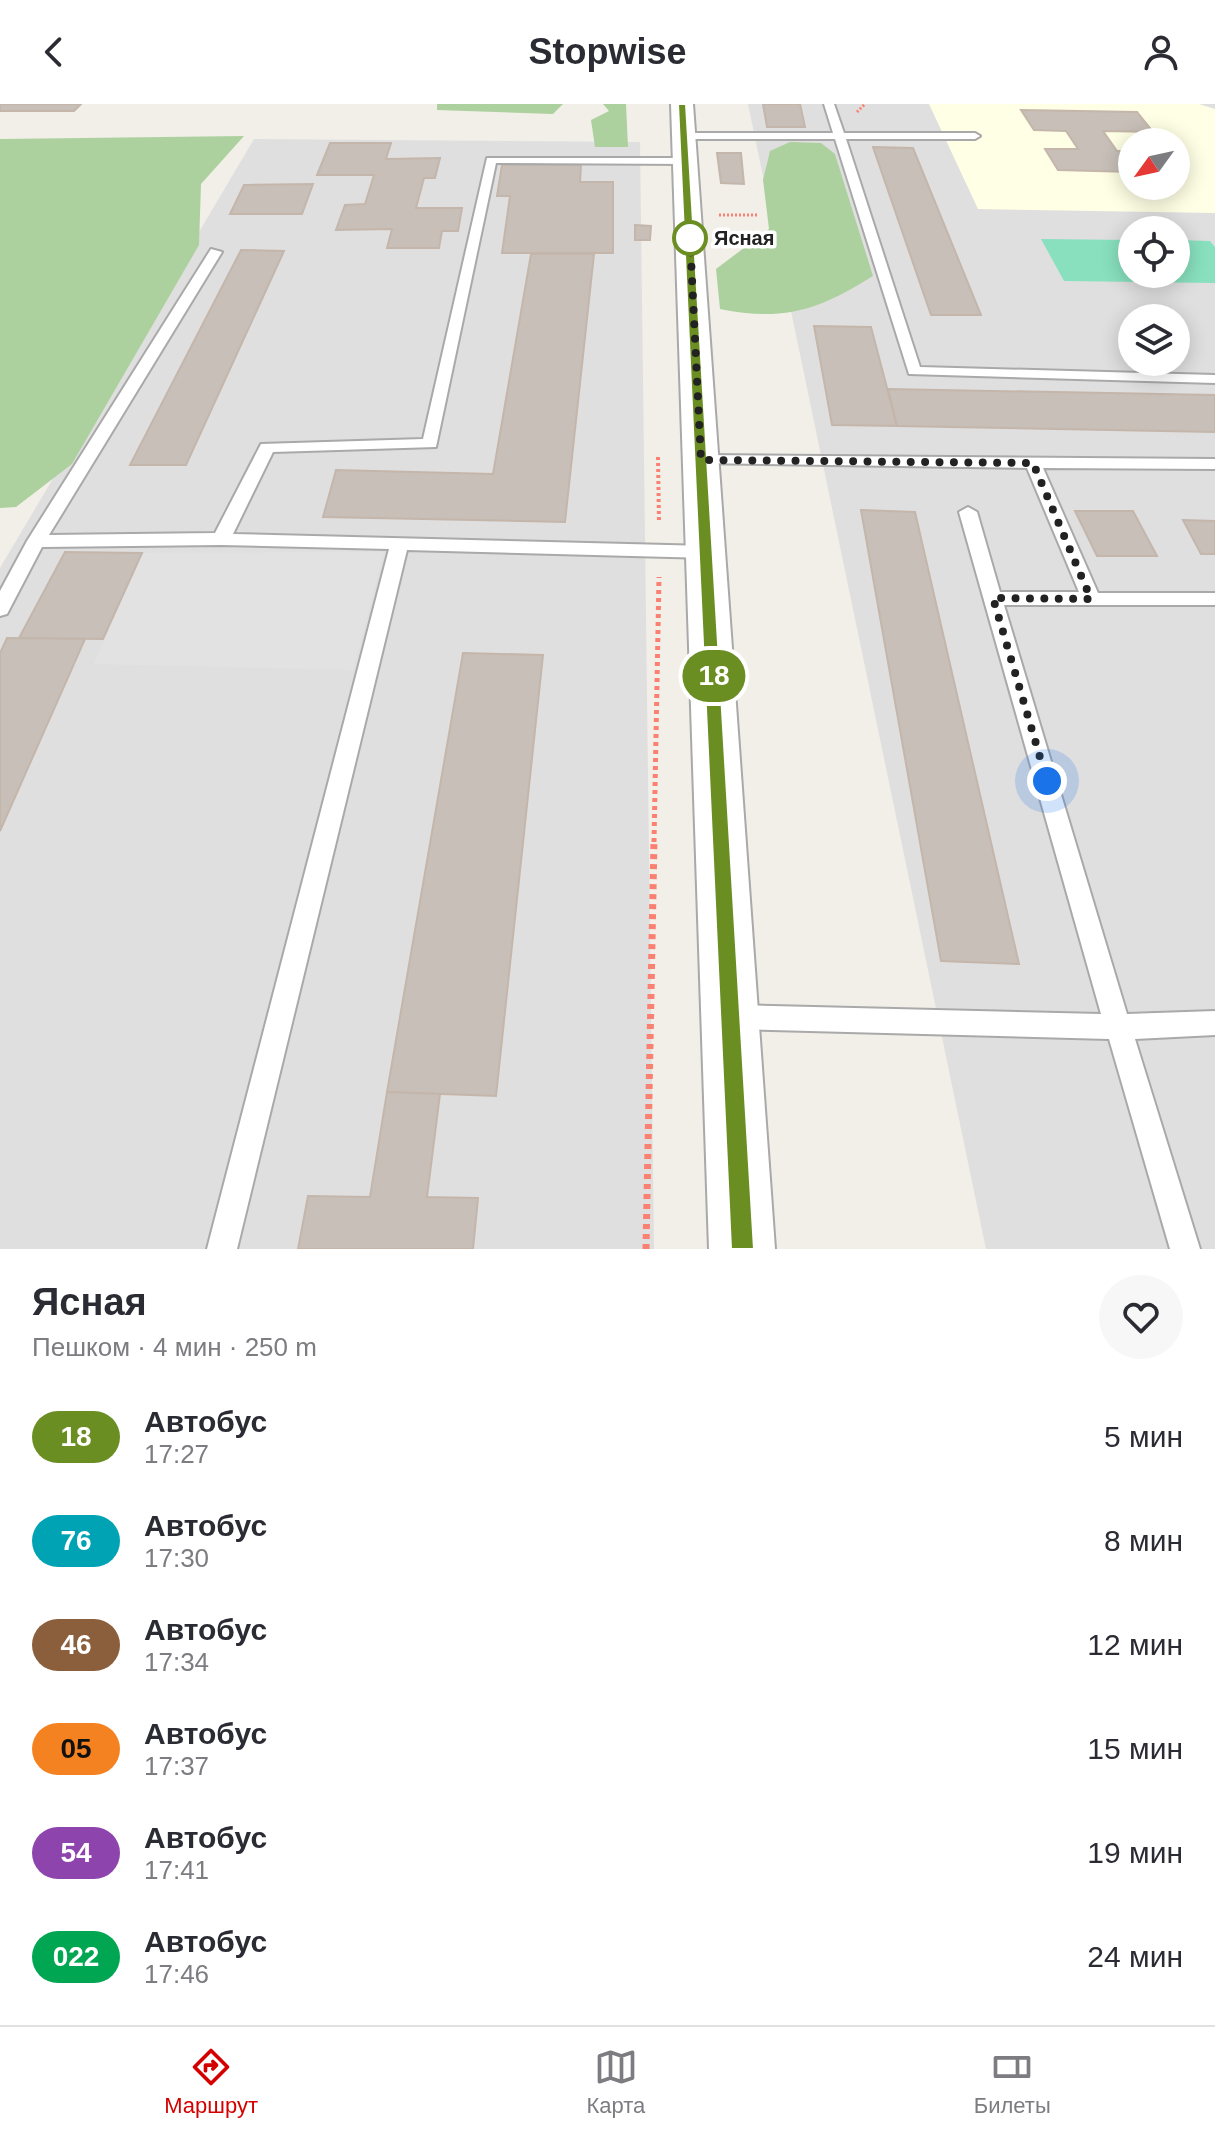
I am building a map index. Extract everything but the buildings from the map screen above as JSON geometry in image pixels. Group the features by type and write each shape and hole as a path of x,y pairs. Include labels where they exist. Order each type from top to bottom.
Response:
{"street":[{"path":"684,134 742,1249"}],"lane":[{"path":"829,104 914,371 1215,379"},
{"path":"221,539 267,447 430,444 491,160 684,134 975,136"},
{"path":"0,609 36,541 216,252"},
{"path":"701,460 1215,464"},
{"path":"1033,463 1091,599"},
{"path":"968,512 1185,1249"},
{"path":"36,541 221,539 708,552"},
{"path":"222,1249 400,543"},
{"path":"993,598 1215,599"},
{"path":"730,1017 1118,1027 1215,1023"}],"path":[{"path":"646,1249 659,550 658,455"}],"shaded area":[{"path":"748,104 1215,104 1215,1249 986,1249"},
{"path":"929,104 1199,104 1215,109 1215,213 978,209"},
{"path":"254,139 640,142 654,1249 0,1249 0,568"},
{"path":"384,552 353,670 94,664 142,553"}],"green space":[{"path":"437,104 563,104 553,114 437,110"},
{"path":"603,104 626,104 628,147 595,147 591,120 609,111"},
{"path":"244,136 201,184 199,245 72,464 16,507 0,508 0,139"},
{"path":"790,142 821,143 835,154 873,276 835,297 800,310 763,314 720,309 716,269 769,229 763,180 770,151"},
{"path":"1041,239 1118,240 1118,282 1064,281"},
{"path":"1190,240 1210,241 1215,247 1215,283 1190,283"}],"bus line":[{"name":"18","path":"682,104 708,552 742,1249"}],"place":[{"name":"Ясная","path":"690,238"}],"route":[{"path":"690,238 701,460 1033,463 1091,599 993,598 1047,781"}]}
